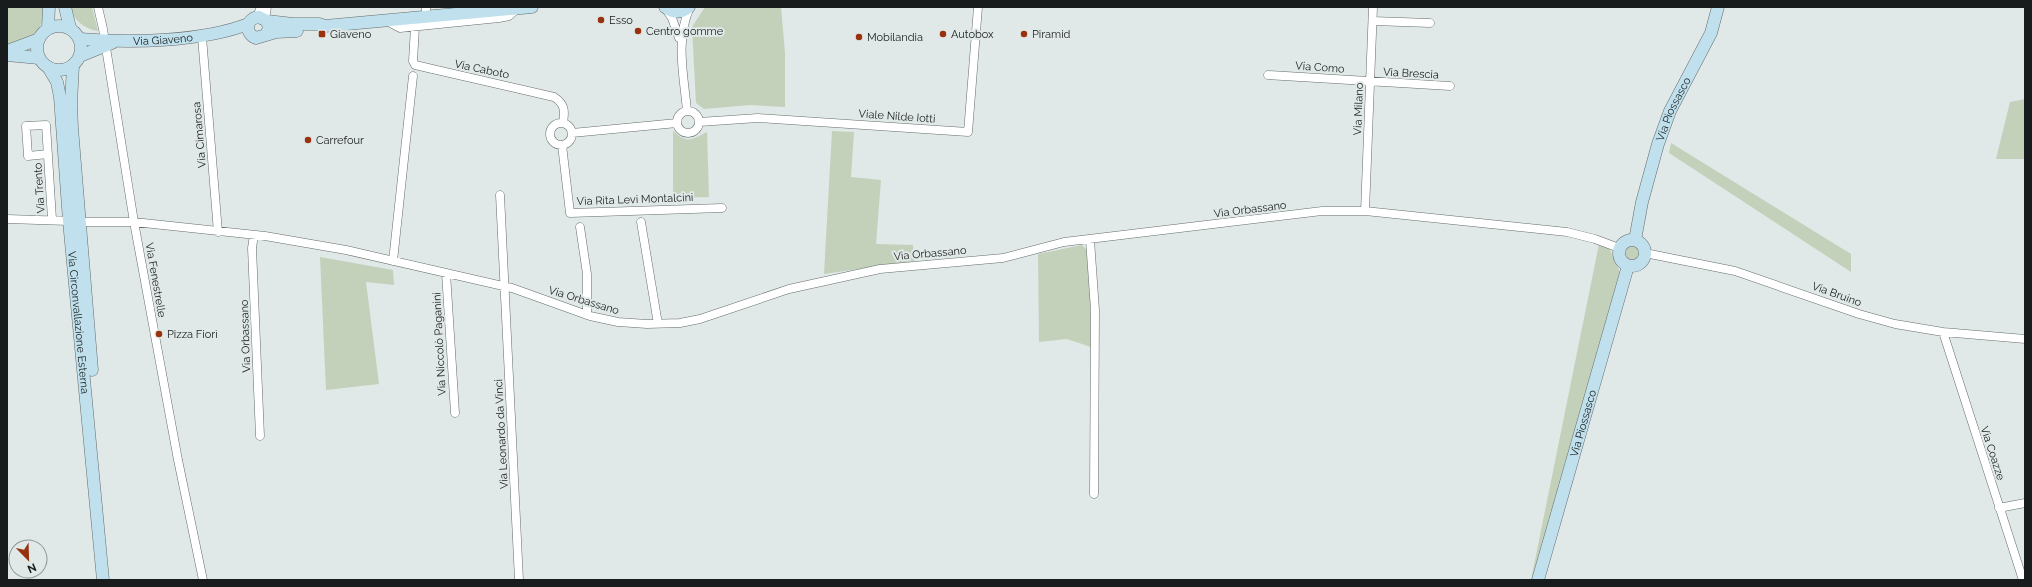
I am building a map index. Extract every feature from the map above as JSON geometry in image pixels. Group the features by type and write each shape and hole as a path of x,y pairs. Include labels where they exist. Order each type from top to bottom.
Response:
{"main road":[{"path":"7,51 28,45 39,39 48,28 49,7"},
{"path":"65,7 70,28 80,39"},
{"name":"Via Giaveno","path":"80,39 109,43 206,36 232,30 258,21 325,26 385,19 426,11 532,7"},
{"path":"665,7 675,12 689,7"},
{"name":"Via Piossasco","path":"1635,240 1642,202 1658,144 1668,117 1711,33 1718,7"},
{"name":"Via Giaveno","path":"258,21 259,38 276,32 319,29 325,26"},
{"path":"48,28 62,26 70,28"},
{"path":"7,55 39,58 37,49 39,39"},
{"name":"Via Circonvallazione Esterna","path":"80,39 81,46 76,61 71,104 74,222 103,580"},
{"name":"Via Giaveno","path":"76,61 109,43"},
{"name":"Via Circonvallazione Esterna","path":"39,58 48,67 56,82 60,97 110,580"},
{"path":"48,67 61,70 76,61"},
{"path":"1635,240 1642,245 1645,253 1640,264 1628,266 1621,261 1619,248 1624,242 1635,240"},
{"name":"Via Piossasco","path":"1538,580 1628,266"}],"street":[{"name":"Via Fenestrelle","path":"98,7 109,43 134,222 202,580"},
{"path":"258,21 267,7"},
{"path":"665,7 675,24 681,42 687,111"},
{"path":"681,42 685,18 689,7"},
{"name":"Viale Nilde Iotti","path":"699,122 758,118 968,132 978,7"},
{"name":"Via Milano","path":"1365,211 1373,7"},
{"path":"385,19 400,28 415,27 499,18 509,16 518,8"},
{"path":"1373,21 1430,23"},
{"name":"Via Caboto","path":"415,27 413,61 415,66 554,98 562,103 565,112 563,123"},
{"name":"Via Cimarosa","path":"206,36 218,232"},
{"name":"Via Como","path":"1268,75 1370,82"},
{"path":"393,261 413,76"},
{"name":"Via Brescia","path":"1370,82 1450,86"},
{"path":"687,111 694,113 699,122 696,129 688,133 679,130 676,123 679,116 687,111"},
{"path":"563,123 569,126 572,133 570,140 562,145 553,141 550,135 554,126 563,123"},
{"path":"572,133 676,123"},
{"name":"Via Rita Levi Montalcini","path":"562,145 570,213 722,208"},
{"name":"Via Trento","path":"48,154 52,219"},
{"name":"Via Leonardo da Vinci","path":"500,195 519,580"},
{"name":"Via Orbassano","path":"74,222 134,222 254,235 346,250 505,287 587,315 618,322 658,324 680,323 700,319 790,290 880,269 1003,258 1064,242 1322,211 1365,211 1567,232 1595,238 1619,248"},
{"name":"Via Trento","path":"7,219 52,219 74,222"},
{"path":"641,222 658,324"},
{"path":"580,227 587,274 587,315"},
{"name":"Via Orbassano","path":"254,235 252,248 260,436"},
{"path":"1090,240 1095,310 1094,494"},
{"name":"Via Bruino","path":"1645,253 1735,271 1859,314 1896,324 1943,332 2025,339"},
{"name":"Via Niccolò Paganini","path":"446,273 455,412"},
{"name":"Via Coazze","path":"1943,332 2023,580"},
{"path":"1999,508 2025,503"}],"green space":[{"path":"7,7 45,7 42,23 29,38 23,41 7,44"},
{"path":"69,7 92,7 98,31 88,28 80,23"},
{"path":"705,7 781,7 785,53 785,107 750,105 704,109 696,103 692,27"},
{"path":"2025,99 2025,159 1996,159 2010,102"},
{"path":"673,131 682,138 686,139 693,139 707,132 709,197 673,198"},
{"path":"832,131 854,132 851,177 881,180 876,244 913,245 914,261 824,274"},
{"path":"1671,143 1851,254 1851,272 1669,153"},
{"path":"1599,244 1609,248 1620,272 1535,580 1531,580"},
{"path":"1082,245 1089,252 1091,347 1067,339 1039,342 1038,254"},
{"path":"1629,246 1635,246 1639,250 1639,256 1635,260 1629,260 1625,256 1625,250"},
{"path":"320,257 393,270 394,285 366,282 379,384 326,390"}],"place":[{"name":"Esso","path":"601,20"},
{"name":"Centro gomme","path":"638,31"},
{"name":"Giaveno","path":"322,34"},
{"name":"Autobox","path":"943,34"},
{"name":"Piramid","path":"1024,34"},
{"name":"Mobilandia","path":"859,37"},
{"name":"Carrefour","path":"308,140"},
{"name":"Pizza Fiorì","path":"159,334"}]}
